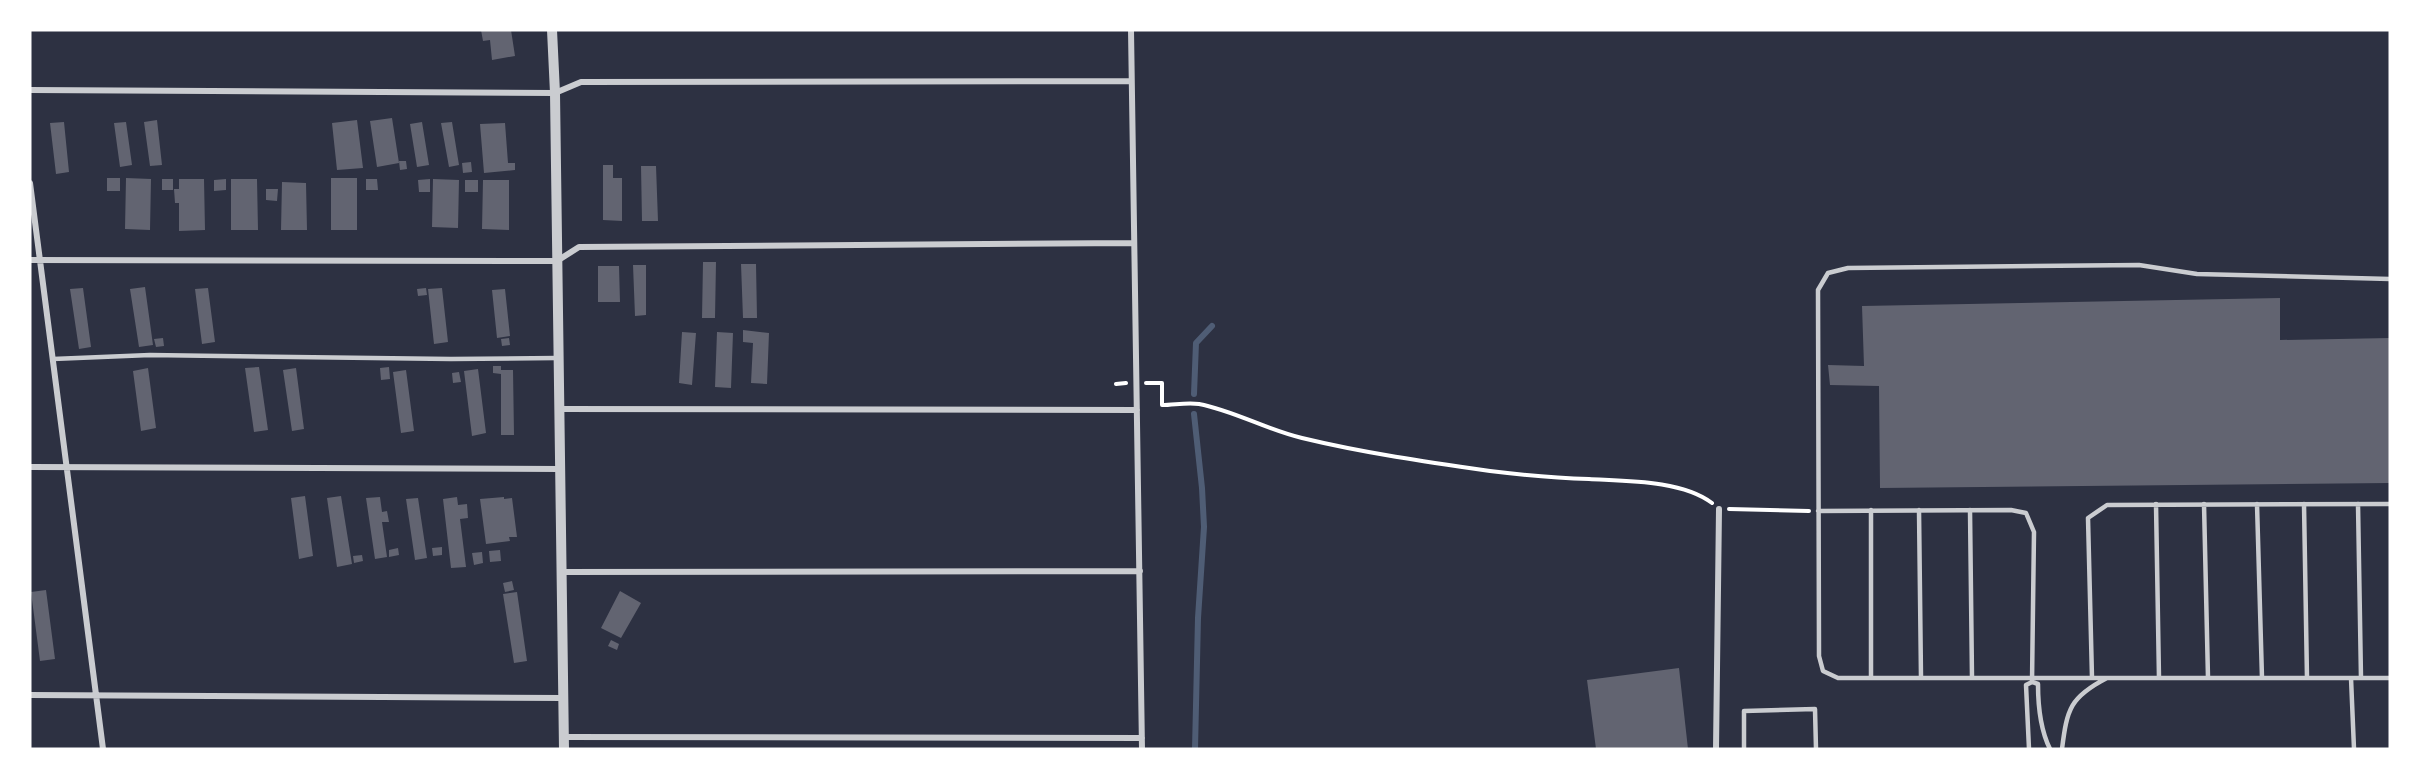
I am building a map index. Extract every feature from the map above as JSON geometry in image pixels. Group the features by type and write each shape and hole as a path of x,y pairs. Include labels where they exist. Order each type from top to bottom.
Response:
{"street":[{"path":"552,30 555,93 563,743 1142,738"},
{"path":"1131,30 1142,749"},
{"path":"30,90 555,93 581,82 1131,81"},
{"path":"30,183 103,749"},
{"path":"30,260 556,261 579,247 1134,243"},
{"path":"559,409 1137,410"},
{"path":"30,467 560,469"},
{"path":"1716,749 1719,509"},
{"path":"561,572 1140,571"},
{"path":"30,695 563,698"}],"lane":[{"path":"2390,279 2197,274 2139,265 1848,268 1828,273 1818,290 1819,656 1823,671 1838,678 2390,678"},
{"path":"53,359 150,355 558,358"},
{"path":"2156,504 2159,678"},
{"path":"2204,504 2208,678"},
{"path":"2258,504 2262,678"},
{"path":"2304,504 2307,678"},
{"path":"2358,504 2361,678"},
{"path":"2091,678 2088,518 2107,505 2390,504"},
{"path":"1871,510 1871,678"},
{"path":"1919,510 1921,678"},
{"path":"1970,510 1972,678"},
{"path":"1818,511 2011,510 2026,513 2034,532 2033,679 2038,684 2038,704 2043,736 2050,749"},
{"path":"2062,749 2065,723 2074,701 2088,688 2108,678"},
{"path":"2351,678 2354,749"},
{"path":"2029,749 2026,685 2033,679"},
{"path":"1744,749 1743,711 1815,709 1816,749"}],"path":[{"path":"1176,405 1196,404 1231,412 1299,437 1384,455 1498,472 1591,479 1624,479 1659,484 1704,496 1719,509 1818,511"}],"building":[{"path":"481,30 511,30 515,56 492,60 490,40 483,41"},
{"path":"392,118 399,163 377,167 370,121"},
{"path":"157,120 162,165 150,166 144,122"},
{"path":"357,120 363,168 337,170 332,123"},
{"path":"64,122 69,172 56,174 50,123"},
{"path":"126,122 132,165 120,167 114,123"},
{"path":"422,122 429,165 417,167 410,124"},
{"path":"452,122 459,165 449,167 441,123"},
{"path":"505,123 508,163 515,163 515,170 484,173 480,124"},
{"path":"399,161 406,161 407,169 400,170"},
{"path":"471,162 472,172 463,173 462,163"},
{"path":"603,165 613,165 613,178 622,178 622,221 603,220"},
{"path":"641,166 656,166 658,221 642,221"},
{"path":"107,178 120,178 120,191 107,191"},
{"path":"126,178 151,179 150,230 125,229"},
{"path":"331,178 357,178 357,230 331,230"},
{"path":"162,179 173,179 173,190 162,190"},
{"path":"179,179 204,179 205,230 179,231 179,203 175,203 174,189 179,189"},
{"path":"226,179 226,190 214,191 214,180"},
{"path":"231,179 257,179 258,230 231,230"},
{"path":"366,179 377,179 378,190 366,190"},
{"path":"430,179 430,192 419,192 418,180"},
{"path":"433,179 459,180 458,228 432,227"},
{"path":"465,180 478,180 478,192 465,192"},
{"path":"483,180 509,180 509,230 482,229"},
{"path":"282,182 306,183 307,230 281,230"},
{"path":"266,189 278,189 277,201 266,200"},
{"path":"703,262 716,262 715,318 702,318"},
{"path":"741,264 756,264 757,318 743,318"},
{"path":"633,265 646,265 646,315 635,316"},
{"path":"598,266 619,266 620,302 598,302"},
{"path":"145,287 153,345 139,347 130,289"},
{"path":"83,288 91,347 79,349 70,289"},
{"path":"208,288 215,342 202,344 195,289"},
{"path":"426,288 427,295 418,296 417,289"},
{"path":"442,288 448,342 434,344 428,289"},
{"path":"505,289 510,336 497,338 492,290"},
{"path":"2280,298 2280,340 2390,338 2390,483 1880,488 1879,386 1830,385 1828,365 1864,366 1862,306"},
{"path":"743,330 769,333 767,384 751,383 753,343 743,342"},
{"path":"682,332 696,333 692,385 679,383"},
{"path":"717,332 733,333 731,388 715,387"},
{"path":"163,338 164,346 156,347 154,339"},
{"path":"509,338 510,345 502,346 501,339"},
{"path":"493,366 501,366 501,370 513,370 514,435 501,435 501,374 493,373"},
{"path":"259,367 268,430 254,432 245,368"},
{"path":"389,367 390,379 381,380 380,368"},
{"path":"148,368 156,428 141,431 133,371"},
{"path":"296,368 304,429 292,431 283,370"},
{"path":"478,369 486,433 472,436 464,371"},
{"path":"406,370 414,431 401,433 393,372"},
{"path":"459,372 461,382 453,383 452,373"},
{"path":"305,496 313,556 299,559 291,498"},
{"path":"341,496 352,564 337,567 327,498"},
{"path":"380,497 382,512 387,511 389,522 382,522 387,557 375,559 366,498"},
{"path":"457,497 458,505 467,504 468,518 460,519 466,567 451,568 443,499"},
{"path":"504,497 504,499 512,498 517,537 509,537 510,541 486,544 480,499"},
{"path":"418,498 427,558 415,560 406,499"},
{"path":"442,547 442,555 433,556 432,548"},
{"path":"398,548 399,555 389,557 389,550"},
{"path":"500,550 501,561 490,562 489,551"},
{"path":"482,552 483,563 474,565 472,553"},
{"path":"362,555 363,561 354,563 353,556"},
{"path":"512,581 514,590 505,592 503,583"},
{"path":"46,590 55,659 40,661 31,592"},
{"path":"620,591 641,603 621,638 601,628"},
{"path":"517,592 527,661 514,663 503,594"},
{"path":"611,640 619,644 617,650 608,646"},
{"path":"1679,668 1688,749 1596,749 1587,680"}],"waterway":[{"path":"1194,394 1196,343 1212,326"},
{"path":"1194,414 1204,527 1198,618 1195,749"}]}
